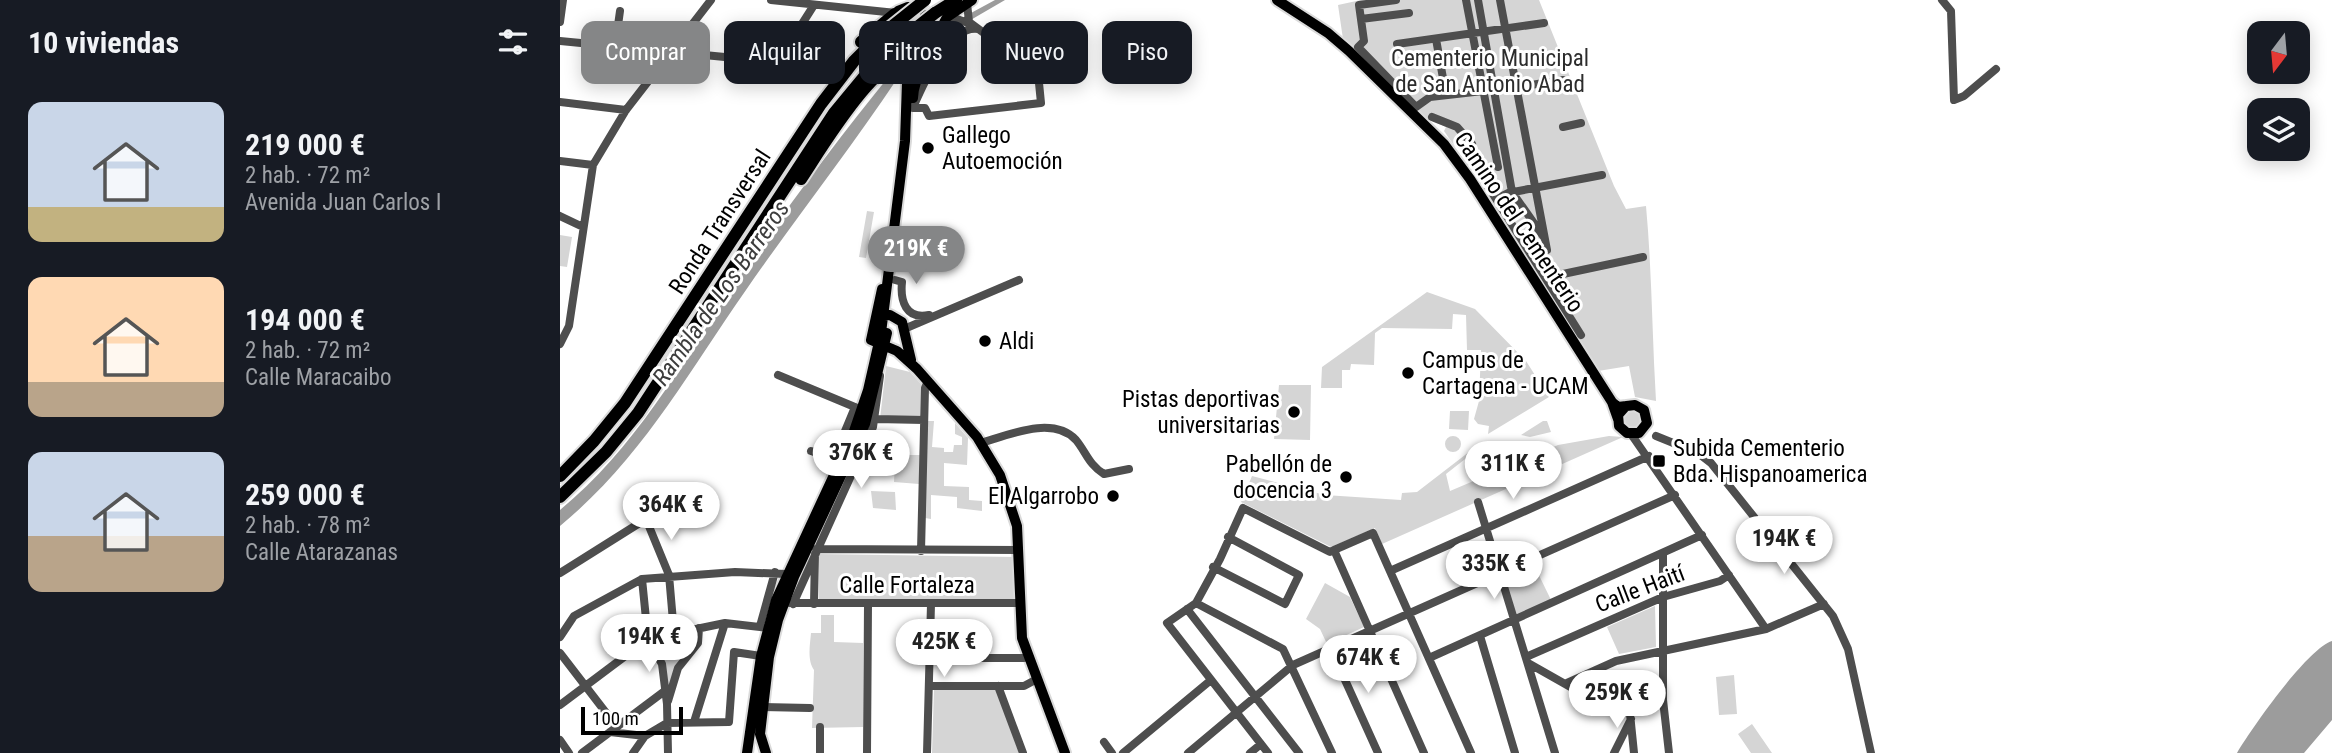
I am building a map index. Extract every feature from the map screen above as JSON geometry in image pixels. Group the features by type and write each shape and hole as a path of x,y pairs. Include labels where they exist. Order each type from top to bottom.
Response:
{"highway":[{"name":"Ronda Transversal","path":"560,497 606,452 638,413 834,113 882,55 965,1"},
{"name":"Ronda Transversal","path":"560,476 594,441 640,383 821,104 854,61 875,40 923,5"},
{"path":"640,383 814,99 853,50 899,9"},
{"path":"720,289 869,84"}],"main road":[{"path":"914,0 923,5"},
{"name":"Camino del Cementerio","path":"1277,0 1339,42 1444,144 1470,179 1612,402 1618,419"},
{"path":"899,9 923,5"},
{"path":"938,21 939,17"},
{"path":"887,315 906,84"},
{"path":"915,84 895,280 887,315 879,342 858,409 837,461 781,573 764,627 748,753 765,753 760,738 769,657 788,603 871,407 880,368 879,342 877,317 887,315 902,323 908,353 917,369"},
{"path":"879,342 892,257"},
{"path":"879,342 897,344 904,332"},
{"path":"879,342 897,351 917,369 981,443 997,468 1009,496 1019,550 1022,638 1065,753"},
{"path":"1612,402 1618,407 1626,406 1641,408 1646,415 1640,433 1621,429 1618,419 1626,406"}],"street":[{"path":"560,22 563,0"},
{"path":"694,21 711,0"},
{"path":"771,0 899,9"},
{"path":"1396,0 1359,5 1364,41 1358,47 1416,107 1430,97 1483,91"},
{"path":"1465,0 1498,167"},
{"path":"1478,0 1513,192 1545,240"},
{"path":"1500,0 1547,250"},
{"path":"1942,0 1951,11 1954,100 1964,96 1996,69"},
{"path":"939,17 969,22 1038,73 1041,103 929,116 925,108 914,107 935,64 952,40 968,29 969,22 965,1"},
{"path":"710,56 781,57 814,5"},
{"path":"619,21 620,11"},
{"path":"1361,19 1409,13"},
{"path":"1397,44 1544,23"},
{"path":"1436,39 1446,94"},
{"path":"560,41 581,43"},
{"path":"1504,89 1558,81"},
{"path":"560,344 569,326 593,165 626,110 646,84"},
{"path":"560,102 626,110"},
{"path":"1432,117 1457,127 1472,144"},
{"path":"1563,127 1581,123"},
{"path":"1471,159 1581,335"},
{"path":"560,161 593,165"},
{"path":"1496,199 1513,192 1602,175"},
{"path":"560,216 583,227"},
{"path":"1563,274 1643,257"},
{"path":"895,280 902,282 902,302 911,312 920,316 936,314"},
{"path":"904,332 936,314 1019,280"},
{"path":"788,603 856,468 876,419 880,368"},
{"path":"778,375 858,409"},
{"path":"921,551 924,420 928,381"},
{"path":"876,419 924,420"},
{"path":"981,443 1020,431 1059,429 1069,434 1087,459 1104,474 1129,468"},
{"path":"1640,433 1656,436 1698,453 1711,463 1824,604 1848,649 1871,753"},
{"path":"1640,433 1649,456 1766,629"},
{"path":"811,451 837,461"},
{"path":"1390,571 1649,456"},
{"path":"1188,753 1293,666 1675,495"},
{"path":"1478,502 1555,753"},
{"path":"1268,753 1167,624 1196,603 1243,508 1330,552 1373,533 1471,753"},
{"path":"560,573 646,519 669,575 674,634"},
{"path":"1429,658 1663,555 1702,535"},
{"path":"1213,568 1285,604 1292,591 1299,575 1228,537"},
{"path":"816,550 1019,550"},
{"path":"814,604 816,550"},
{"path":"1334,551 1424,753"},
{"path":"1663,555 1662,700 1668,753"},
{"path":"561,634 574,616 642,579 669,575 781,573"},
{"name":"Calle Haití","path":"1527,660 1662,597 1720,581 1729,575"},
{"path":"642,579 648,639 663,664 668,753"},
{"name":"Calle Fortaleza","path":"788,603 1021,603"},
{"path":"1196,603 1283,649 1332,753"},
{"path":"867,753 868,604"},
{"path":"927,753 931,604"},
{"path":"1567,683 1616,661 1766,629 1824,604"},
{"path":"1187,609 1299,753"},
{"path":"560,705 648,639 726,622 764,627"},
{"path":"694,722 726,622"},
{"path":"667,704 678,668 698,643 699,628"},
{"path":"1480,636 1515,753"},
{"path":"1331,649 1378,753"},
{"path":"560,653 614,729 645,736"},
{"path":"633,753 645,736 667,723 729,722 734,653 761,656"},
{"path":"930,658 1024,658 1028,654"},
{"path":"1527,660 1604,706 1662,700"},
{"path":"929,686 1024,686 1037,679"},
{"path":"1123,753 1211,680"},
{"path":"998,686 1023,753"},
{"path":"582,753 666,690"},
{"path":"1629,704 1634,753"},
{"path":"763,706 810,708"},
{"path":"1614,753 1631,719"},
{"path":"820,727 820,753"},
{"path":"560,740 569,753"},
{"path":"1104,742 1112,753"},
{"path":"1250,753 1261,744"}],"green space":[{"name":"Cementerio Municipal de San Antonio Abad","path":"1361,0 1539,0 1614,186 1626,209 1646,206 1656,401 1635,397 1629,366 1598,371 1463,159 1470,149 1462,141 1455,147 1444,131 1446,127 1415,113 1343,39 1338,5"},
{"path":"914,14 922,21 900,21"},
{"path":"867,211 874,212 866,258 859,257"},
{"path":"560,235 572,237 567,267 560,266"},
{"path":"1427,292 1475,309 1526,361 1549,397 1488,434 1489,426 1478,424 1474,419 1479,401 1481,350 1467,350 1466,315 1453,314 1452,329 1382,328 1375,333 1374,365 1351,364 1350,370 1342,370 1342,388 1321,388 1322,367"},
{"path":"886,366 910,372 922,385 921,420 880,419"},
{"name":"Pistas deportivas universitarias","path":"1279,385 1311,385 1310,440 1274,439"},
{"path":"1638,406 1645,427 1624,431 1622,409"},
{"path":"1450,411 1469,411 1468,430 1449,429"},
{"path":"927,421 934,421 932,447 944,448 944,452 953,452 954,445 962,445 962,437 955,434 955,423 968,438 967,465 944,463 944,486 969,487 969,500 982,501 982,511 957,508 957,497 931,495 931,519 925,518"},
{"path":"1547,421 1551,432 1530,437 1521,435"},
{"path":"1453,436 1459,438 1459,450 1453,452 1447,450 1445,444 1447,438"},
{"path":"1609,436 1623,437 1382,544 1375,528 1331,547 1241,502 1252,476 1325,495 1401,500 1402,493 1417,492 1478,445 1483,445 1446,474 1450,491 1558,445"},
{"path":"1505,447 1514,448 1514,452 1482,466 1480,462"},
{"path":"920,455 919,484 894,482 895,463 904,463 904,457"},
{"path":"871,491 895,492 896,510 873,508"},
{"path":"819,554 1016,557 1017,599 819,599"},
{"path":"1534,565 1551,600 1514,618 1502,580"},
{"path":"1325,583 1350,597 1364,627 1327,644 1320,629 1306,619"},
{"path":"1655,606 1656,647 1619,654 1607,627"},
{"path":"821,615 834,615 834,642 863,643 863,727 812,728 814,670 810,662 811,633 821,633"},
{"path":"689,634 695,640 668,692 656,644"},
{"path":"1734,675 1737,714 1719,715 1716,677"},
{"path":"934,689 996,689 1019,753 932,753"},
{"path":"1752,724 1772,753 1751,753 1738,734"}],"shaded area":[{"path":"995,0 1005,0 967,22 956,21"},
{"path":"883,84 894,84 639,445 589,500 560,526 560,510 587,486 633,434 769,234"},
{"path":"2332,641 2332,720 2304,753 2237,753 2295,673 2321,647"}],"place":[{"name":"Gallego Autoemoción","path":"928,148"},
{"name":"Aldi","path":"985,341"},
{"name":"Campus de Cartagena - UCAM","path":"1408,373"},
{"name":"Pistas deportivas universitarias","path":"1294,412"},
{"name":"Subida Cementerio Bda. Hispanoamerica","path":"1659,461"},
{"name":"Pabellón de docencia 3","path":"1346,477"},
{"name":"El Algarrobo","path":"1113,496"}],"water label":[{"name":"Rambla de Los Barreros","path":"721,293"}]}
